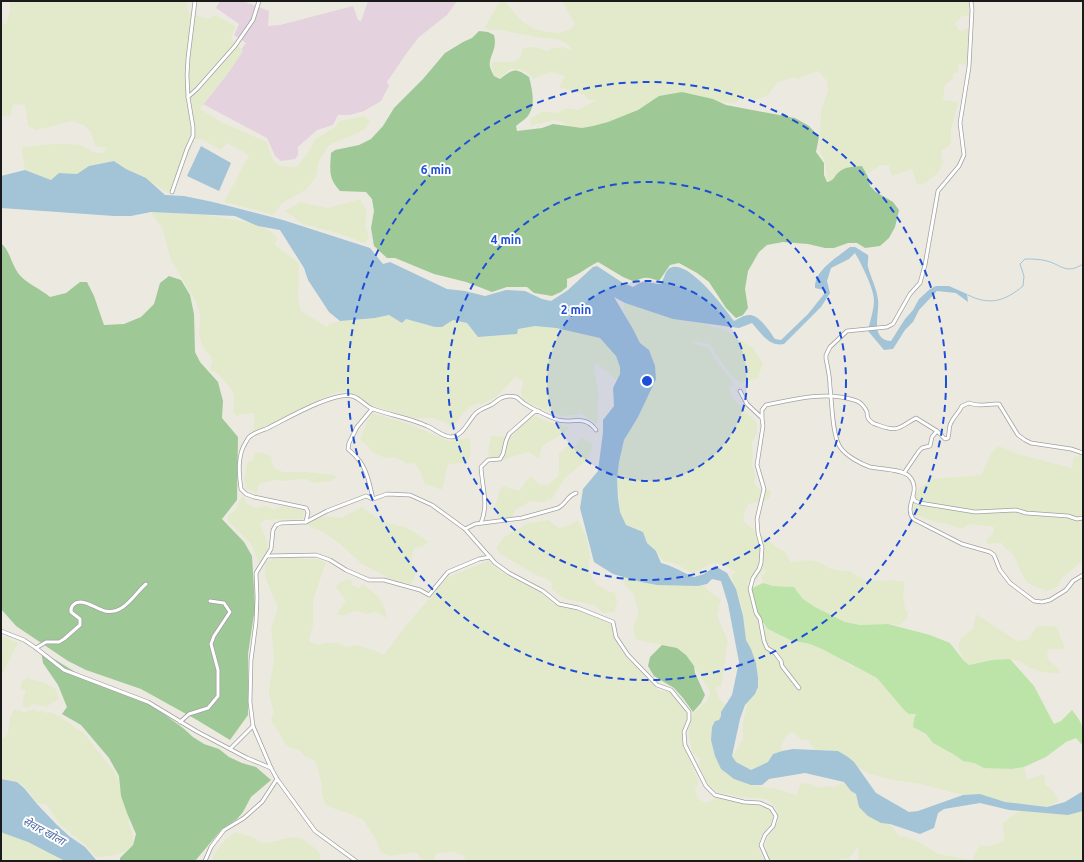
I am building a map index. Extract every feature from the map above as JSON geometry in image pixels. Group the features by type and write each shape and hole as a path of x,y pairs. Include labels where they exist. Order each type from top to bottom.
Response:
{"street":[{"path":"172,192 193,136 188,97 188,58 195,1"},
{"path":"188,97 235,46 253,20 259,1"},
{"path":"971,1 972,10 969,67 960,123 964,154 959,166 938,191 925,265 920,284 910,294 893,324 887,327 847,331 827,350 826,360 831,388 830,396 835,433 840,447 855,459 868,466 909,476 913,483 914,493 909,509 913,519 962,544 990,552 994,555 1000,570 1010,583 1031,600 1042,602 1050,600 1066,590 1073,581 1083,575"},
{"path":"740,392 747,404 762,418"},
{"path":"306,522 308,512 306,508 254,497 246,494 241,489 239,464 242,449 251,435 289,418 300,411 334,398 344,395 352,396 372,409 391,413 428,426 448,437 454,436 462,431 479,411 503,397 515,396 523,403 549,417 561,421 585,421 592,424 596,430"},
{"path":"798,688 782,666 781,661 775,653 768,648 764,641 760,619 756,612 750,589 753,578 761,563 762,548 758,533 757,519 764,489 757,465 763,426 762,410 766,405 810,396 835,396 860,402 867,412 868,419 872,423 889,429 903,427 916,418 937,431 945,439 948,438 952,420 958,414 962,406 969,403 980,407 999,404 1018,435 1025,440 1031,443 1071,449 1083,453"},
{"path":"372,409 357,427 349,443 348,449 362,465 369,481 373,499"},
{"path":"481,523 485,512 485,504 481,467 488,460 500,459 509,434 534,412 540,411"},
{"path":"904,474 919,451 922,448 930,446 932,437 937,431"},
{"path":"465,529 475,524 511,520 548,512 564,505 566,500 571,495 576,493"},
{"path":"356,861 315,831 277,779 253,726 250,688 251,660 258,597 256,573 271,549 273,530 276,525 281,523 306,522 327,511 366,496 373,499 387,494 410,495 432,505 465,529 495,563 509,573 543,591 559,604 578,608 613,622 616,637 628,655 657,685 671,690 689,712 689,720 684,732 685,745 706,786 715,795 744,802 760,803 771,808 776,816 773,826 765,836 761,845 768,861"},
{"path":"913,497 915,501 920,503 975,512 1016,510 1026,513 1062,515 1077,519 1083,518"},
{"path":"267,556 316,555 330,560 346,570 369,580 384,580 420,590 429,595 448,572 479,559 490,557"},
{"path":"36,648 46,642 59,642 80,625 80,619 71,612 73,605 82,602 104,611 117,611 125,606 146,584"},
{"path":"180,722 189,714 208,708 218,696 218,670 211,644 214,636 230,612 224,603 210,601"},
{"path":"1,631 24,640 64,670 148,702 180,722 246,758 271,768"},
{"path":"230,749 253,726"},
{"path":"205,861 211,847 224,830 244,818 262,802 277,779"}],"shaded area":[{"path":"220,1 243,1 269,11 268,26 280,25 353,6 358,20 361,21 368,1 457,1 447,15 419,37 406,54 387,82 389,86 381,101 364,111 350,115 338,115 333,125 317,130 298,147 298,155 295,159 281,161 275,156 267,138 201,103 246,43 234,35 239,24 216,8"}],"green space":[{"path":"10,1 186,1 189,13 209,19 215,15 236,26 231,38 243,51 229,72 200,109 223,123 267,142 274,162 281,166 298,166 315,139 335,127 339,121 365,116 370,122 366,128 356,134 329,145 319,161 316,177 306,190 282,203 274,215 224,202 249,155 227,143 221,150 201,139 195,139 172,193 165,191 146,178 126,169 114,161 89,166 77,174 59,173 51,180 25,170 22,150 23,147 72,144 80,145 93,152 103,153 107,148 95,146 91,132 84,125 73,121 36,130 28,126 25,105 13,104 11,115 1,116 1,22 6,24 10,10"},
{"path":"500,1 504,1 523,22 534,29 558,33 571,29 575,24 562,1 969,1 970,15 962,16 955,23 960,31 969,28 967,65 959,64 958,72 953,74 953,79 945,85 943,100 958,102 951,131 951,141 949,147 941,150 942,159 944,161 937,174 925,183 917,185 912,169 892,176 889,166 880,165 869,173 854,174 835,184 827,180 825,164 822,155 819,153 821,110 828,91 827,81 818,71 797,79 793,77 777,83 768,95 756,100 744,97 734,104 711,100 600,129 570,129 563,122 553,120 531,126 530,119 543,111 556,113 568,108 578,110 596,100 588,100 585,95 559,87 565,76 550,72 534,79 529,74 519,69 510,69 500,78 495,76 491,66 492,62 514,62 520,57 523,48 536,47 547,51 553,48 563,47 573,51 567,44 557,39 500,30 488,30 485,27"},
{"path":"479,31 488,32 494,35 495,45 490,59 490,67 494,76 500,79 514,70 529,77 533,98 532,109 526,118 516,126 517,131 542,128 553,124 582,128 593,126 608,122 638,110 659,96 682,92 713,99 726,105 795,118 809,126 819,137 816,152 824,163 824,175 827,182 831,181 844,169 862,166 868,177 870,186 876,192 893,202 899,210 895,227 889,238 880,246 865,248 857,243 848,243 834,248 825,248 808,244 783,242 767,245 759,252 748,271 745,289 748,308 743,315 736,318 726,308 709,282 679,263 670,265 659,281 646,278 635,282 623,277 598,262 567,279 567,287 561,292 552,296 534,293 527,287 507,287 492,292 466,282 434,274 395,258 387,258 374,246 371,228 374,211 372,199 366,192 340,191 333,182 331,174 331,153 335,150 359,145 371,139 383,126 394,108 423,79 445,53 472,38"},
{"path":"360,199 367,211 365,225 369,238 364,243 340,234 303,224 285,211 300,202 328,208"},
{"path":"151,212 207,215 252,223 271,231 277,238 275,245 299,263 298,297 301,311 327,327 329,324 340,321 375,318 389,315 402,323 406,319 435,327 442,327 453,320 467,323 478,337 517,334 518,329 535,326 556,328 600,338 616,356 620,367 620,374 618,379 614,378 596,363 594,368 599,396 597,406 598,422 595,424 580,412 580,414 562,416 523,400 521,393 523,383 522,380 515,377 496,397 481,405 479,403 470,407 463,413 453,427 433,418 414,418 383,409 368,403 347,391 325,397 253,432 255,413 237,416 233,412 234,395 229,386 218,374 210,370 212,362 211,356 203,348 199,334 200,315 196,302 171,260 162,228"},
{"path":"1,243 18,273 50,297 66,293 80,282 87,282 94,296 104,325 124,324 141,317 154,304 160,283 169,276 181,280 190,295 194,314 195,352 200,362 218,382 223,401 222,418 238,437 237,500 222,519 244,542 252,556 255,608 248,654 248,715 230,740 141,689 86,670 68,661 16,626 1,609"},
{"path":"625,303 673,319 705,324 727,331 753,348 763,363 758,378 741,383 730,374 709,344 695,341 692,343 709,348 714,358 731,379 733,385 729,386 731,396 757,423 757,433 752,443 752,465 756,476 754,483 759,489 769,490 771,492 770,498 764,501 749,504 746,507 743,521 785,552 791,562 808,560 820,562 829,568 850,571 867,581 892,580 905,582 903,597 905,608 908,612 907,619 900,625 860,625 845,622 815,607 803,599 794,587 773,586 763,583 762,576 766,571 765,568 755,583 753,584 747,581 756,616 763,625 790,640 810,644 822,649 839,657 852,667 854,666 877,678 909,714 916,714 913,727 926,735 933,743 963,761 974,763 980,767 1012,769 1024,767 1026,780 1044,774 1045,784 1052,790 1059,801 1047,807 1005,802 980,794 963,795 920,784 888,779 870,774 857,767 854,762 829,750 815,751 808,740 802,740 792,732 787,735 781,745 782,751 773,754 768,762 751,770 736,762 732,756 743,739 743,723 747,703 755,694 758,687 756,663 746,640 740,604 731,575 736,572 721,564 712,563 693,574 676,564 663,561 656,551 647,543 643,532 626,525 620,512 617,479 619,462 624,440 638,417 649,350 640,343 623,310"},
{"path":"372,413 409,424 449,441 470,438 471,453 467,463 448,464 442,490 425,484 420,471 414,463 406,464 394,457 385,458 372,452 367,445 360,440"},
{"path":"535,416 554,424 569,427 564,433 542,446 539,459 529,452 503,460 489,460 488,452 491,435 504,437 512,436 525,421"},
{"path":"582,437 593,445 587,460 565,478 552,499 546,500 545,503 531,501 515,510 513,517 498,519 495,507 500,489 503,486 519,491 530,476 540,485 548,485 559,475 559,453 570,444 574,448"},
{"path":"999,446 1018,454 1072,468 1073,458 1083,453 1083,560 1062,578 1057,587 1046,591 1027,583 1014,555 1004,547 1002,543 987,544 987,539 994,532 994,527 969,524 962,529 939,523 913,513 913,504 918,489 931,479 981,475 992,452"},
{"path":"261,452 271,456 274,468 283,472 308,472 334,475 337,477 331,481 313,483 306,479 282,481 275,480 259,484 257,493 246,489 244,480 247,462 253,460 255,453"},
{"path":"244,496 246,503 255,508 266,506 274,510 282,506 304,510 303,519 264,520 260,525 267,540 268,550 259,563 251,544 227,520 229,514 236,509 240,499"},
{"path":"362,507 387,523 406,527 429,542 422,547 414,548 411,563 418,570 411,584 396,582 362,564 340,544 323,532 308,526 310,521 325,516 341,518"},
{"path":"549,520 559,528 570,525 578,520 587,538 590,555 588,570 595,583 608,591 615,593 617,602 614,612 603,613 594,605 565,599 552,590 551,581 534,574 499,553 496,547 504,537 528,523"},
{"path":"278,557 315,559 326,562 313,601 313,625 309,641 317,645 338,643 346,647 356,645 374,650 384,655 406,625 448,577 488,561 500,571 541,593 554,604 587,613 611,625 618,646 629,660 658,690 669,692 687,711 688,717 683,729 682,741 699,783 695,789 698,798 706,803 717,797 748,805 760,804 771,811 773,820 761,837 759,844 759,849 764,861 466,861 464,856 453,852 439,853 435,855 435,861 422,861 416,852 390,856 381,852 374,836 363,820 325,804 317,766 314,760 304,756 298,749 290,748 286,745 272,723 271,718 274,713 269,695 274,658 271,629 278,607 266,580 265,564 268,561"},
{"path":"622,576 641,582 698,586 704,585 709,591 721,599 717,615 728,641 721,687 718,686 716,689 719,699 726,705 721,712 719,720 715,721 734,779 751,785 777,789 797,795 800,784 808,783 818,788 826,786 836,787 844,782 851,791 856,794 859,807 881,823 890,824 899,836 921,843 938,854 972,860 980,845 989,846 1004,841 1003,823 1020,810 1068,815 1083,811 1083,861 859,861 858,847 848,859 840,859 840,861 772,861 768,857 765,844 768,836 778,822 778,812 771,802 765,799 740,797 717,792 706,780 699,765 700,759 693,753 688,732 692,716 697,709 708,700 710,691 686,655 677,648 637,640 633,629 634,623 637,620 638,610 633,593 626,587"},
{"path":"347,579 353,581 351,585 359,588 363,584 379,597 385,609 387,618 376,612 367,614 354,611 344,616 336,614 346,601 336,587 339,583"},
{"path":"763,583 773,586 794,587 803,599 815,607 845,622 860,625 888,624 930,635 950,643 969,665 992,660 1010,659 1034,686 1054,724 1061,721 1072,710 1082,726 1083,746 1076,738 1066,742 1046,757 1024,767 1012,769 984,768 974,763 963,761 933,743 926,734 913,727 916,714 909,714 905,711 877,678 822,649 810,644 790,640 768,629 756,613 750,589"},
{"path":"976,614 1017,641 1029,639 1035,628 1040,625 1057,627 1065,649 1050,649 1047,657 1061,673 1039,671 1028,667 1019,661 1010,659 992,660 969,665 964,661 958,646 961,638 973,629"},
{"path":"1,635 18,643 1,677"},
{"path":"662,645 677,648 686,655 694,666 695,673 705,695 701,703 693,712 674,688 654,676 648,666 650,657"},
{"path":"41,651 80,675 153,706 204,744 219,749 229,757 242,763 256,767 271,780 251,797 243,812 237,819 222,829 195,861 120,861 120,858 133,845 136,834 121,796 119,776 109,758 81,725 62,714 67,707 58,685 43,663"},
{"path":"27,678 42,682 56,689 59,699 46,707 33,704 27,708 23,706 23,699 26,691 21,689 21,682"},
{"path":"14,709 24,712 34,709 38,712 42,710 46,713 49,712 59,716 85,734 113,769 124,789 133,815 128,822 133,834 133,844 125,852 111,856 96,857 85,845 61,825 47,805 37,803 23,785 16,781 1,779 1,737 4,738 8,733 10,718"},
{"path":"1,832 28,842 65,861 1,861"},
{"path":"235,832 253,837 259,842 266,843 293,837 301,838 315,848 320,854 321,861 212,861 216,851 225,840"}],"water":[{"path":"201,146 231,163 219,191 187,176"},
{"path":"114,161 126,169 146,178 165,195 184,196 213,202 283,220 370,248 383,264 390,262 447,289 465,291 485,296 506,290 525,291 542,299 551,301 568,290 593,267 597,266 623,283 633,287 644,282 661,284 668,269 678,267 686,270 696,277 715,296 734,321 745,316 753,315 764,324 775,339 781,340 808,314 824,294 824,290 815,288 818,275 828,264 850,247 855,247 868,255 868,267 878,300 878,331 880,336 884,339 891,341 919,299 930,289 936,286 949,286 967,294 968,302 956,293 937,291 919,310 913,322 905,330 893,349 884,350 868,331 874,300 867,276 855,253 849,259 831,268 827,281 830,293 821,307 784,344 770,341 762,335 752,323 739,328 673,319 625,303 614,297 640,343 649,350 655,366 656,379 638,417 624,440 617,479 620,512 626,525 643,532 647,543 656,551 661,563 674,567 694,577 704,574 715,566 727,573 736,589 743,616 746,640 756,663 758,687 755,694 745,705 740,719 732,756 736,762 751,770 768,762 773,754 782,751 793,749 838,751 854,762 876,793 909,812 918,811 963,795 980,794 1005,802 1047,807 1065,802 1083,791 1083,811 1068,815 1009,810 980,803 944,809 938,813 934,828 920,834 890,824 881,823 868,816 859,807 856,794 851,791 844,782 805,773 769,779 762,785 751,785 734,779 721,769 715,756 711,740 712,727 715,721 719,720 721,712 732,695 739,662 728,604 721,581 712,579 707,584 698,586 657,585 613,574 594,562 580,508 583,489 598,471 603,420 614,406 613,388 620,374 620,367 616,356 600,338 556,328 535,326 518,329 517,334 478,337 467,323 453,320 442,327 435,327 406,319 402,323 389,315 375,318 340,321 329,312 308,280 304,268 280,230 258,226 235,216 151,212 131,216 114,216 1,208 1,176 25,170 51,180 59,173 77,174 89,166"},
{"name":"सेवार खोला","path":"1,779 17,782 56,824 69,836 85,847 97,861 65,861 28,842 3,833 1,831"}],"waterway":[{"path":"968,295 990,301 1010,295 1023,286 1024,276 1020,264 1025,259 1044,260 1068,269 1072,269 1083,264"}]}
